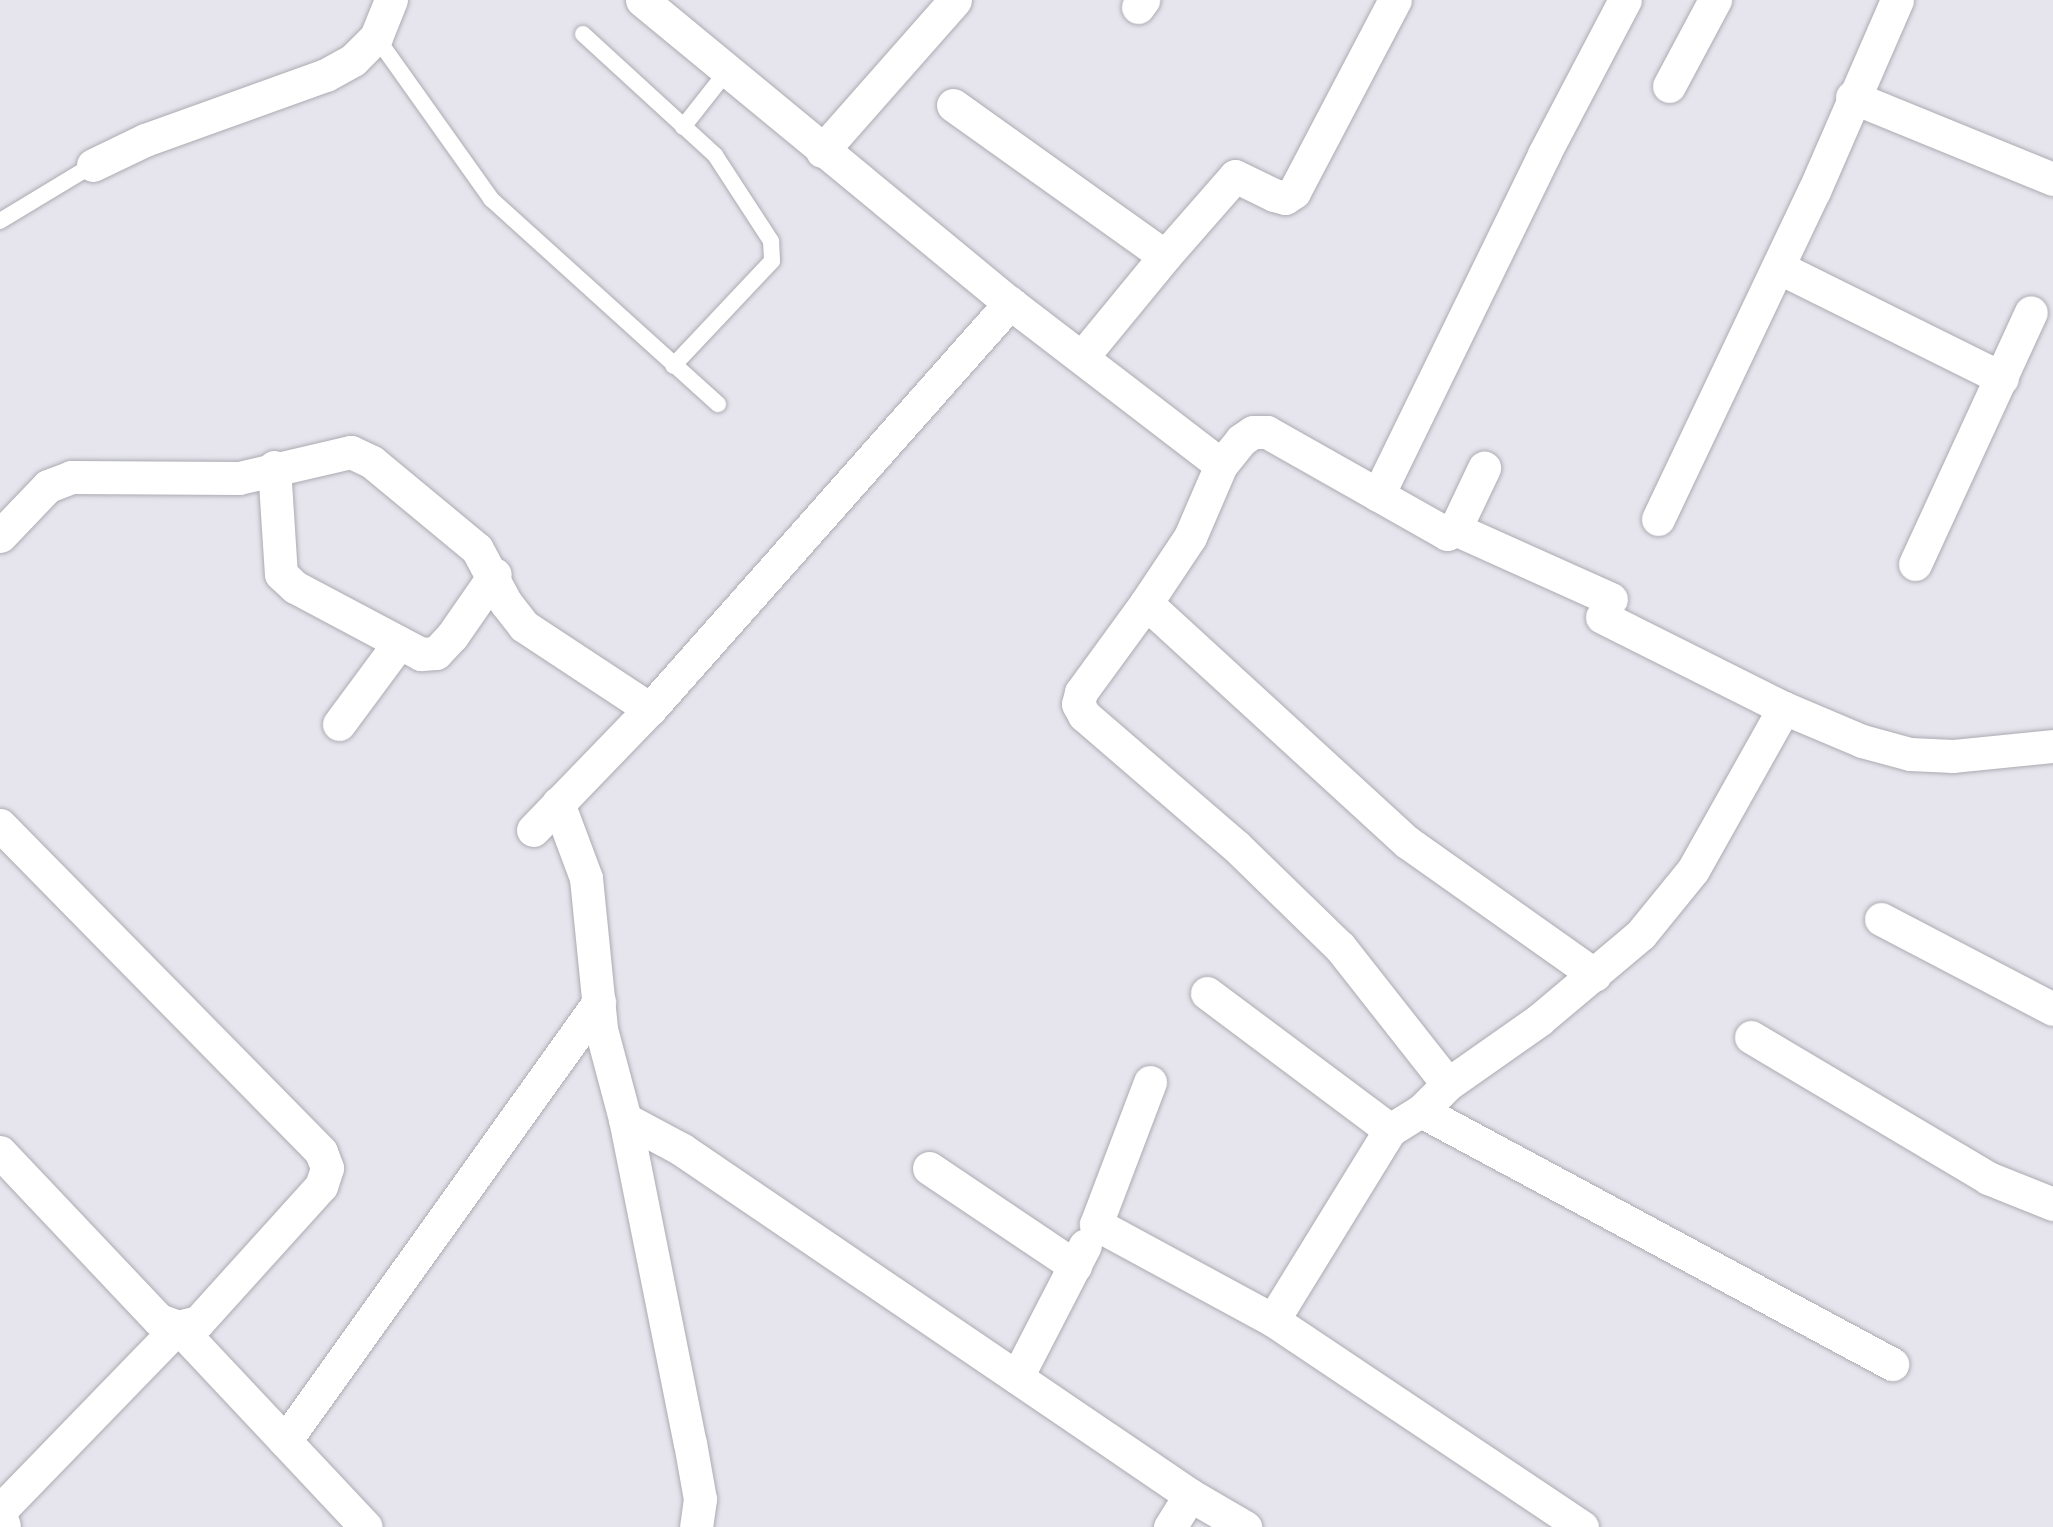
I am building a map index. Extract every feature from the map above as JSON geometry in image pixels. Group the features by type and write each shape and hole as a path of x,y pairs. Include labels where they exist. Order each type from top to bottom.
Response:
{"street":[{"path":"93,165 145,140 326,75 353,60 376,37 391,0"},
{"path":"642,0 822,151 1010,303 1221,466"},
{"path":"822,151 955,0"},
{"path":"1082,358 1165,256 1235,176 1285,198 1294,192 1395,0"},
{"path":"1378,495 1544,154 1625,0"},
{"path":"1669,86 1715,0"},
{"path":"1658,519 1778,267 1897,0"},
{"path":"1852,97 2053,179"},
{"path":"953,105 1165,256"},
{"path":"1778,267 2003,378"},
{"path":"533,830 650,709 1010,303"},
{"path":"1915,564 2003,378 2031,312"},
{"path":"1448,1084 1340,947 1236,846 1084,715 1078,704 1081,692 1190,537 1221,466 1247,436 1267,432 1437,531 1447,534 1455,529 1484,468"},
{"path":"0,536 48,486 71,477 206,480 239,478 274,467 351,452 372,462 477,549 495,574 506,603 524,626 650,709"},
{"path":"274,467 281,573 295,587 421,654 436,653 495,574"},
{"path":"1455,529 1606,608 1784,708 1862,741 1910,754 1953,756 2053,746"},
{"path":"1146,603 1406,842 1595,975"},
{"path":"339,724 399,643"},
{"path":"1273,1320 1390,1130 1421,1111 1448,1084 1595,975 1642,934 1693,870 1784,708"},
{"path":"558,803 586,878 601,1029 625,1119 690,1443 699,1499 696,1527"},
{"path":"0,825 321,1152 327,1168 321,1186 198,1322 178,1327 0,1511"},
{"path":"1881,919 2053,1009"},
{"path":"1207,993 1390,1130"},
{"path":"285,1441 599,1002"},
{"path":"1751,1037 1988,1178 2053,1204"},
{"path":"1017,1377 1096,1224 1150,1082"},
{"path":"1421,1111 1892,1363"},
{"path":"625,1119 681,1149 1191,1495 1245,1527"},
{"path":"0,1152 159,1320 178,1327 366,1527"},
{"path":"929,1168 1074,1265"},
{"path":"1096,1224 1273,1320 1582,1527"},
{"path":"1170,1527 1191,1495"},
{"path":"0,1521 2,1527"}],"lane":[{"path":"583,34 715,156 750,205 771,241 772,261 673,366"},
{"path":"376,37 491,199 718,404"},
{"path":"682,127 727,71"},
{"path":"0,221 93,165"}]}
